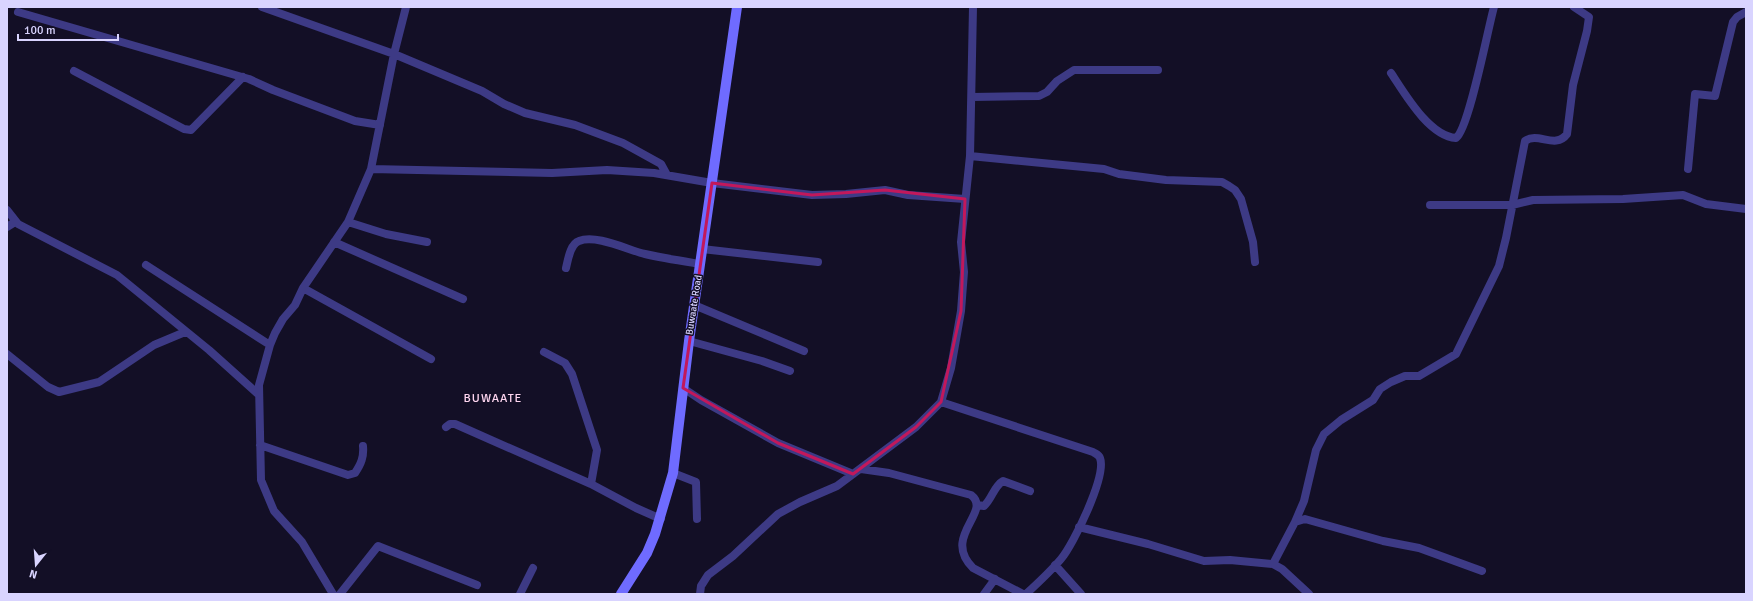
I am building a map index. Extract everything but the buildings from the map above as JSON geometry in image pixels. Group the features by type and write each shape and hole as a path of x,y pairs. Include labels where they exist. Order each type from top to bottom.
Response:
{"street":[{"path":"262,7 394,54 482,91 504,104 525,113 575,125 623,143 661,164 667,175"},
{"path":"333,594 302,542 274,511 268,499 261,480 258,394 262,370 270,345 283,319 295,305 303,288 348,222 371,170 394,54 406,7"},
{"name":"Buwaate Road","path":"621,594 647,553 661,519 673,474 689,341 737,7"},
{"path":"700,594 701,586 708,575 733,556 778,514 800,502 837,486 916,427 941,402 951,368 961,311 964,272 961,242 970,156 973,7"},
{"path":"1391,73 1420,114 1440,132 1448,137 1456,138 1462,130 1494,7"},
{"path":"1574,7 1589,17"},
{"path":"1273,564 1304,501 1316,450 1324,434 1341,420 1373,400 1380,389 1391,382 1405,376 1418,376 1456,354 1498,266 1506,238 1525,141 1533,139 1556,141 1563,138 1567,134 1573,85 1587,31 1590,7"},
{"path":"18,12 242,77 355,121 380,126"},
{"path":"1688,169 1695,94 1715,96 1733,22 1737,17 1746,12"},
{"path":"972,97 1039,96 1047,92 1057,81 1074,70 1158,70"},
{"path":"74,71 184,129 190,130 242,77"},
{"path":"970,156 1104,169 1119,174 1166,180 1222,182 1235,190 1240,199 1253,242 1255,262"},
{"path":"371,170 552,173 607,170 667,175 712,183 812,195 846,194 884,190 908,195 965,199"},
{"path":"1430,205 1512,205 1533,200 1622,199 1683,195 1706,204 1746,210"},
{"path":"7,210 15,222 117,275 185,332 209,350 258,394"},
{"path":"7,227 15,222"},
{"path":"348,222 386,234 427,242"},
{"path":"566,268 574,244 588,239 609,243 645,254 700,264"},
{"path":"334,242 463,299"},
{"path":"702,249 818,262"},
{"path":"146,265 270,345"},
{"path":"303,288 430,359"},
{"path":"694,305 804,351"},
{"path":"7,354 48,387 59,392 99,382 154,345 185,332"},
{"path":"689,341 790,371"},
{"path":"544,352 565,363 572,374 597,450 591,484"},
{"path":"683,388 700,400 778,443 853,474"},
{"path":"941,402 1098,455 1101,464 1098,484 1079,527 1062,558 1026,594"},
{"path":"446,427 450,424 455,424 591,484 636,508 661,519"},
{"path":"260,445 348,475 355,473 361,465 364,453 363,446"},
{"path":"861,469 889,473 975,498 977,505 976,513 962,539 963,550 967,562 973,568 1023,594"},
{"path":"673,474 696,482 697,519"},
{"path":"977,505 984,506 996,487 1003,481 1030,491"},
{"path":"1295,522 1305,519 1383,542 1419,548 1482,571"},
{"path":"1079,527 1148,544 1204,561 1230,560 1273,564 1282,569 1309,594"},
{"path":"340,594 378,546 477,585"},
{"path":"1055,565 1081,594"},
{"path":"520,594 533,568"},
{"path":"984,594 995,579"}],"highlighted area":[{"path":"712,183 812,195 885,190 965,199 961,311 941,402 916,427 853,474 778,443 683,388"}],"district":[{"name":"BUWAATE","path":"493,398"}]}
